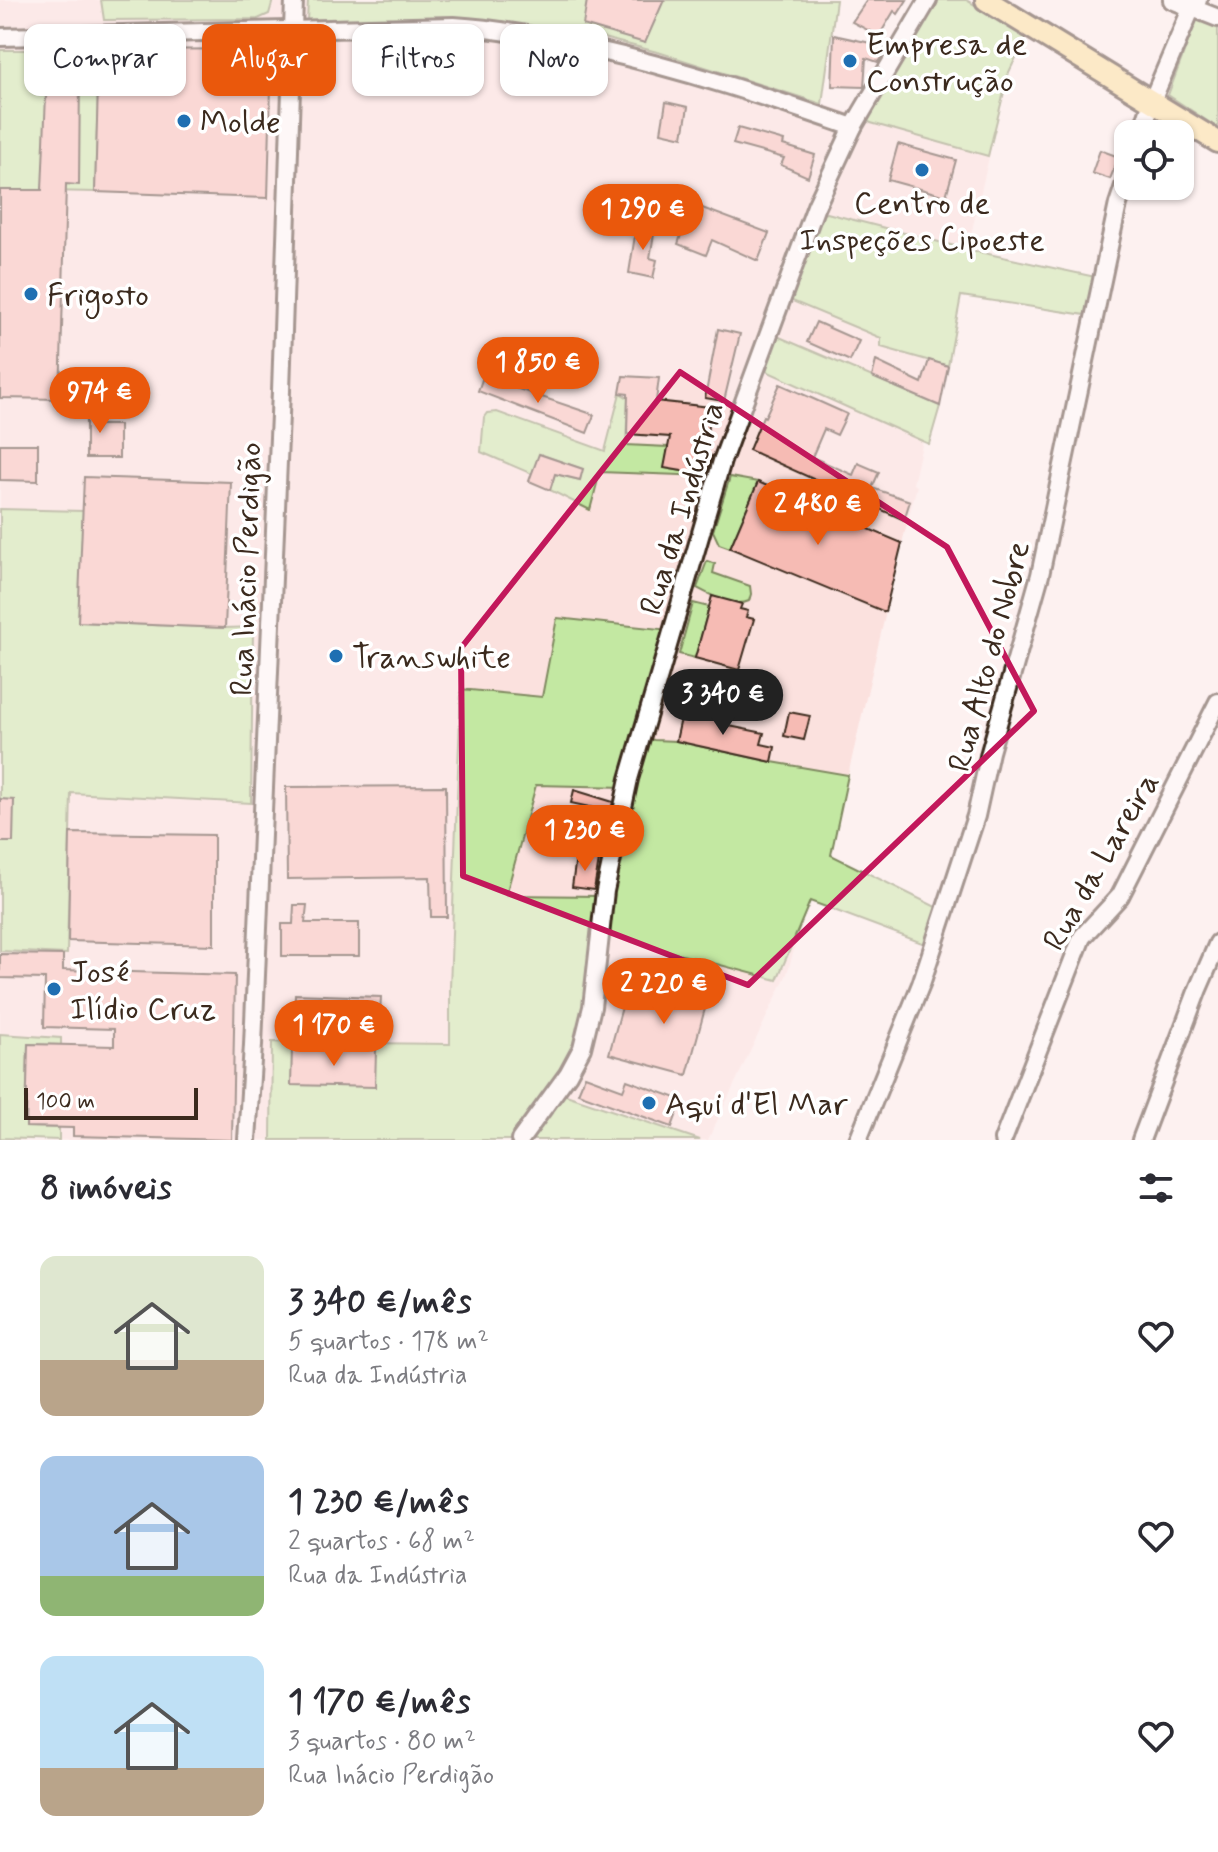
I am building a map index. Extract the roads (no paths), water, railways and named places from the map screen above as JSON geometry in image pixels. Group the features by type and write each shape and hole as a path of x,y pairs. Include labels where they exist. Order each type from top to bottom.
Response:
{"main road":[{"path":"986,0 1218,142"}],"street":[{"name":"Rua Inácio Perdigão","path":"293,24 294,0"},
{"name":"Rua da Indústria","path":"520,1140 568,1074 582,1048 592,1007 605,891 629,779 722,461 816,206 853,127 928,0"},
{"path":"1172,0 1195,3 1218,18"},
{"path":"1146,120 1195,3"},
{"path":"336,29 487,28 660,65 853,127"},
{"path":"0,37 202,32"},
{"name":"Rua Inácio Perdigão","path":"247,1140 291,96"},
{"name":"Rua Alto do Nobre","path":"858,1140 921,984 976,816 990,752 1040,575 1119,200"},
{"name":"Rua da Lareira","path":"1003,1140 1082,937 1120,896 1218,702"},
{"path":"1141,1140 1218,943"}],"place":[{"name":"Empresa de Construção","path":"850,61"},
{"name":"Molde","path":"184,121"},
{"name":"Centro de Inspeções Cipoeste","path":"922,170"},
{"name":"Frigosto","path":"31,294"},
{"name":"Transwhite","path":"336,656"},
{"name":"José Ilídio Cruz","path":"54,989"},
{"name":"Aqui d'El Mar","path":"649,1103"}]}
